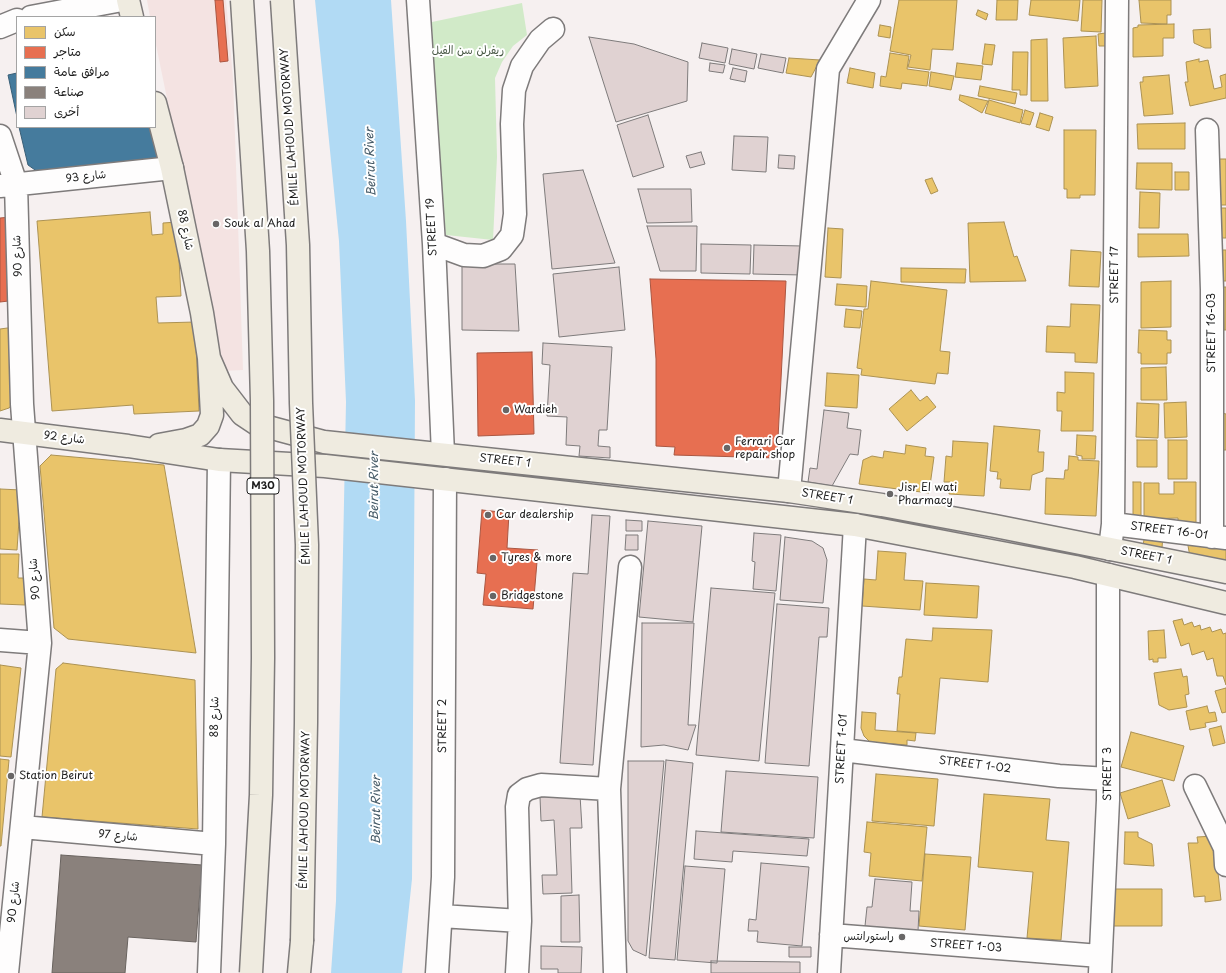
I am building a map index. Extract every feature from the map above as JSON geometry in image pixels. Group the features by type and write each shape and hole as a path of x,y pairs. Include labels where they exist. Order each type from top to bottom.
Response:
{"main road":[{"path":"128,0 132,16"},
{"name":"M30","path":"242,0 258,251 262,401 263,658 261,795 251,973"},
{"name":"ÉMILE LAHOUD MOTORWAY","path":"282,0 298,245 301,403 307,544 306,723 302,941 299,973"},
{"name":"شارع 88","path":"156,107 172,168 202,313 209,358"},
{"path":"128,446 167,444 200,435 208,426 212,415 209,358"},
{"name":"STREET 1","path":"209,358 222,388 242,414 257,424 324,442 789,491 882,505 1226,572"},
{"name":"شارع 92","path":"0,430 128,446"},
{"path":"128,446 219,460 325,466 855,525 1075,567 1226,603"}],"street":[{"path":"36,16 122,0"},
{"name":"STREET 19","path":"418,0 434,244 434,453"},
{"path":"789,491 828,69 869,0"},
{"name":"STREET 17","path":"1110,549 1113,524 1117,0"},
{"path":"0,27 16,20"},
{"path":"434,244 464,255 483,256 501,249 512,235 515,214 512,124 514,90 522,66 540,40 553,29"},
{"name":"STREET 16-03","path":"1207,130 1219,537"},
{"name":"شارع 90","path":"0,136 8,185 22,404 40,644 7,973"},
{"name":"شارع 93","path":"8,185 172,168"},
{"name":"شارع 88","path":"209,973 214,844 219,460"},
{"name":"STREET 2","path":"435,479 443,877 437,973"},
{"name":"STREET 16-01","path":"1113,524 1219,537"},
{"name":"STREET 1-01","path":"829,973 855,525"},
{"path":"615,973 609,789 630,567"},
{"name":"STREET 3","path":"1100,965 1108,779 1108,575"},
{"path":"0,640 40,644"},
{"name":"STREET 1-02","path":"842,750 1060,776 1108,779"},
{"path":"517,973 520,921 517,807 520,796 527,789 541,785 609,789"},
{"path":"1195,786 1225,848 1226,865"},
{"name":"شارع 97","path":"22,827 214,844"},
{"path":"441,916 520,921"},
{"name":"STREET 1-03","path":"831,935 1100,965"}],"shaded area":[{"name":"Souk al Ahad","path":"147,0 226,0 233,78 243,370 223,371 156,45 156,16 150,16"}],"green space":[{"name":"ريفرلن سن الفيل","path":"522,3 527,35 513,46 502,62 495,78 497,157 493,240 446,235 433,90 432,22"}],"water":[{"name":"Beirut River","path":"315,0 391,0 406,221 415,401 412,879 402,973 331,973 336,901 346,402 339,241"}],"building: سكن":[{"path":"899,0 957,0 953,50 932,49 930,70 908,67 911,55 890,51"},
{"path":"997,0 1018,0 1017,20 996,20"},
{"path":"1031,0 1080,0 1078,21 1029,15"},
{"path":"1083,0 1102,0 1101,32 1081,31"},
{"path":"1139,0 1171,0 1171,15 1167,15 1167,24 1141,23"},
{"path":"978,10 988,14 986,20 976,15"},
{"path":"1174,24 1174,38 1163,38 1163,56 1133,57 1133,28 1138,27 1138,25"},
{"path":"880,25 891,27 890,38 878,36"},
{"path":"1210,29 1211,48 1205,48 1194,43 1193,30"},
{"path":"1106,33 1107,46 1099,46 1098,34"},
{"path":"1096,36 1098,86 1065,88 1063,38"},
{"path":"1047,39 1048,101 1031,101 1031,40"},
{"path":"985,44 995,45 992,65 982,64"},
{"path":"1013,52 1028,52 1027,95 1020,95 1020,90 1012,90"},
{"path":"890,53 909,56 907,69 929,72 927,86 902,83 901,89 880,86 881,76 886,77"},
{"path":"789,58 820,60 811,77 786,73"},
{"path":"1199,59 1199,62 1208,60 1214,89 1222,87 1220,76 1226,74 1226,98 1190,106 1185,82 1188,82 1186,62"},
{"path":"957,63 983,66 981,80 955,77"},
{"path":"850,68 875,73 873,88 847,83"},
{"path":"931,72 954,76 951,90 929,86"},
{"path":"1169,75 1173,114 1144,116 1140,82 1143,82 1143,77"},
{"path":"980,86 1017,93 1015,104 978,96"},
{"path":"960,95 988,101 982,113 959,100"},
{"path":"989,100 1023,110 1020,123 985,113"},
{"path":"1025,110 1034,113 1030,125 1021,123"},
{"path":"1040,113 1053,117 1049,131 1036,127"},
{"path":"1185,123 1185,149 1138,149 1137,124"},
{"path":"1064,130 1096,130 1095,195 1080,195 1080,198 1067,198 1067,189 1064,189"},
{"path":"1211,159 1226,159 1226,205 1212,205"},
{"path":"1137,163 1172,163 1172,190 1136,189"},
{"path":"1175,172 1189,172 1189,190 1175,190"},
{"path":"932,178 938,191 931,194 925,180"},
{"path":"1140,192 1160,193 1159,228 1139,228"},
{"path":"1215,208 1226,208 1226,238 1216,238"},
{"path":"150,212 152,235 163,234 163,223 177,222 181,296 156,297 158,323 195,322 199,411 134,414 133,405 52,411 37,221"},
{"path":"1004,222 1014,257 1017,256 1026,281 970,282 968,223"},
{"path":"828,228 843,229 841,278 825,277"},
{"path":"1138,234 1188,234 1189,256 1138,257"},
{"path":"1071,250 1101,252 1099,287 1069,286"},
{"path":"1216,250 1226,250 1226,281 1217,281"},
{"path":"901,268 966,269 965,283 901,282"},
{"path":"871,281 947,290 940,351 950,352 948,374 937,373 935,384 861,375 862,369 857,368 864,309 868,309"},
{"path":"1171,281 1171,327 1141,328 1141,282"},
{"path":"837,284 867,286 866,307 835,305"},
{"path":"1223,287 1226,287 1226,330 1224,330"},
{"path":"1071,304 1100,305 1097,363 1075,362 1075,353 1046,352 1047,326 1070,327"},
{"path":"846,309 862,311 860,328 844,327"},
{"path":"15,327 15,401 9,408 0,411 0,329"},
{"path":"1139,330 1167,331 1167,340 1171,340 1171,353 1167,353 1167,364 1141,364 1141,353 1138,353"},
{"path":"1166,367 1167,400 1141,400 1141,368"},
{"path":"1065,372 1094,373 1093,431 1061,431 1062,411 1057,411 1057,392 1065,393"},
{"path":"827,373 859,375 857,408 825,406"},
{"path":"911,390 920,401 927,396 936,407 907,431 889,409"},
{"path":"1186,402 1187,437 1165,438 1164,403"},
{"path":"1137,403 1159,404 1158,438 1136,437"},
{"path":"1222,413 1226,414 1226,450 1222,450"},
{"path":"994,426 1040,430 1038,452 1044,452 1043,471 1032,475 1030,490 1000,488 1001,479 997,479 998,472 990,471"},
{"path":"1077,435 1096,436 1095,459 1082,459 1082,456 1076,455"},
{"path":"1137,440 1157,440 1157,467 1137,467"},
{"path":"1168,440 1187,440 1187,479 1168,479"},
{"path":"953,441 988,443 984,496 949,494 950,482 944,482 946,456 952,457"},
{"path":"906,445 926,448 925,456 934,457 929,493 859,484 863,460 872,456 883,458 884,451 905,454"},
{"path":"51,455 164,465 196,653 68,639 54,628 40,466"},
{"path":"1069,456 1078,457 1078,460 1099,461 1096,516 1045,514 1046,478 1064,479 1065,470 1068,470"},
{"path":"1133,482 1141,482 1141,516 1133,516"},
{"path":"1174,482 1196,482 1196,525 1178,525 1178,518 1144,519 1144,483 1159,483 1159,494 1174,494"},
{"path":"0,489 21,490 17,550 0,549"},
{"path":"1145,533 1163,535 1162,548 1143,546"},
{"path":"1187,540 1226,541 1226,560 1190,557"},
{"path":"878,551 906,553 904,580 923,581 920,610 862,606 864,579 876,580"},
{"path":"0,554 19,554 18,578 26,578 25,605 0,604"},
{"path":"926,583 979,586 977,618 924,615"},
{"path":"1182,619 1184,625 1192,622 1194,627 1200,625 1201,630 1210,627 1212,632 1221,629 1223,634 1226,633 1226,685 1223,676 1217,676 1213,658 1207,660 1204,651 1192,655 1189,643 1181,646 1173,621"},
{"path":"933,628 992,630 988,682 940,678 935,734 897,731 900,694 897,694 899,677 902,677 906,639 932,641"},
{"path":"1164,630 1166,658 1158,658 1158,662 1153,662 1153,659 1149,660 1148,631"},
{"path":"63,663 195,680 198,829 42,817 56,669"},
{"path":"0,665 21,668 11,757 0,756"},
{"path":"1181,669 1183,677 1187,676 1189,694 1185,695 1187,707 1169,710 1159,705 1154,673"},
{"path":"1226,688 1226,712 1222,713 1215,691"},
{"path":"1207,706 1209,713 1215,712 1217,721 1205,723 1206,727 1190,730 1186,711"},
{"path":"862,712 876,713 875,730 916,733 915,741 907,740 907,745 870,742 864,736 861,728"},
{"path":"1221,726 1225,743 1213,746 1209,729"},
{"path":"1131,732 1184,746 1174,781 1121,767"},
{"path":"0,759 9,760 1,846 0,846"},
{"path":"876,774 938,779 934,826 872,821"},
{"path":"1162,780 1170,806 1128,819 1120,793"},
{"path":"984,794 1050,799 1046,840 1069,842 1061,940 1027,938 1033,872 978,867"},
{"path":"867,822 927,827 922,881 869,876 871,853 864,852"},
{"path":"1125,832 1138,832 1138,837 1152,844 1154,866 1124,864"},
{"path":"1214,836 1221,900 1205,902 1205,896 1194,897 1188,843 1198,843 1197,837"},
{"path":"925,854 971,857 965,930 919,926"},
{"path":"1110,889 1162,889 1162,926 1109,926"}],"building: متاجر":[{"path":"215,0 223,0 228,61 220,62"},
{"path":"11,217 17,300 0,302 0,218"},
{"path":"650,279 786,281 777,458 674,455 675,447 656,446 656,359"},
{"path":"532,352 534,434 478,436 477,353"},
{"path":"482,510 509,513 507,548 538,550 533,609 483,605 486,574 477,573"}],"building: مرافق عامة":[{"path":"16,73 16,112 8,75"},
{"path":"19,128 152,128 158,159 45,177 28,165"}],"building: صناعة":[{"path":"61,855 202,865 196,942 128,937 125,973 52,973"}],"building: أخرى":[{"path":"589,37 634,44 688,62 687,101 616,122"},
{"path":"702,43 728,48 725,63 699,58"},
{"path":"732,49 757,54 754,69 729,64"},
{"path":"761,54 786,58 783,73 758,68"},
{"path":"710,63 725,65 723,73 709,71"},
{"path":"733,68 747,71 745,82 730,79"},
{"path":"648,115 664,167 633,177 617,125"},
{"path":"734,136 768,137 766,172 732,170"},
{"path":"701,152 705,164 690,168 686,156"},
{"path":"779,155 795,156 794,169 778,168"},
{"path":"583,170 615,263 552,269 543,174"},
{"path":"638,189 691,189 692,222 647,223"},
{"path":"647,226 697,226 696,271 660,271"},
{"path":"701,244 751,245 750,274 701,273"},
{"path":"754,245 803,246 803,275 753,274"},
{"path":"462,264 515,264 519,331 462,330"},
{"path":"619,267 625,330 559,337 553,274"},
{"path":"543,343 612,347 607,430 599,430 598,446 610,447 610,458 579,456 580,446 566,445 567,417 547,416 550,365 542,364"},
{"path":"824,410 849,413 847,428 861,430 858,455 850,454 832,486 808,482 810,468 817,469"},
{"path":"592,515 610,516 593,765 560,763 573,573 588,574"},
{"path":"626,520 642,521 642,531 626,531"},
{"path":"648,521 702,526 693,622 639,617"},
{"path":"754,533 781,535 776,591 753,589 755,562 752,561"},
{"path":"626,535 638,535 638,550 625,550"},
{"path":"785,537 812,541 823,548 827,560 823,603 780,600"},
{"path":"711,588 775,593 759,761 696,755"},
{"path":"777,604 829,608 827,637 819,637 809,766 765,763"},
{"path":"642,623 694,623 688,725 696,725 688,750 664,745 641,747"},
{"path":"666,760 693,763 675,960 649,958"},
{"path":"628,761 664,761 646,956 633,950 628,941"},
{"path":"726,771 818,777 814,838 721,832"},
{"path":"580,795 582,828 570,828 572,893 543,894 542,875 557,875 554,820 541,821 540,797"},
{"path":"696,831 809,839 807,856 733,851 732,862 694,859"},
{"path":"761,863 809,867 802,946 757,942 758,931 748,931 749,919 756,920"},
{"path":"685,866 725,869 717,963 677,960"},
{"path":"875,879 912,882 910,911 919,911 918,931 865,926 867,907 872,907"},
{"path":"579,895 580,942 561,942 561,896"},
{"path":"541,946 582,947 581,973 558,973 558,969 541,969"},
{"path":"789,947 811,947 811,957 789,957"},
{"path":"711,961 800,962 800,973 711,973"}],"place":[{"name":"Souk al Ahad","path":"216,224"},
{"name":"Wardieh","path":"506,410"},
{"name":"Ferrari Car repair shop","path":"727,448"},
{"name":"Jisr El wati Pharmacy","path":"890,494"},
{"name":"Car dealership","path":"488,515"},
{"name":"Tyres & more","path":"493,558"},
{"name":"Bridgestone","path":"493,596"},
{"name":"Station Beirut","path":"11,776"},
{"name":"راستورانتس","path":"902,937"}]}
